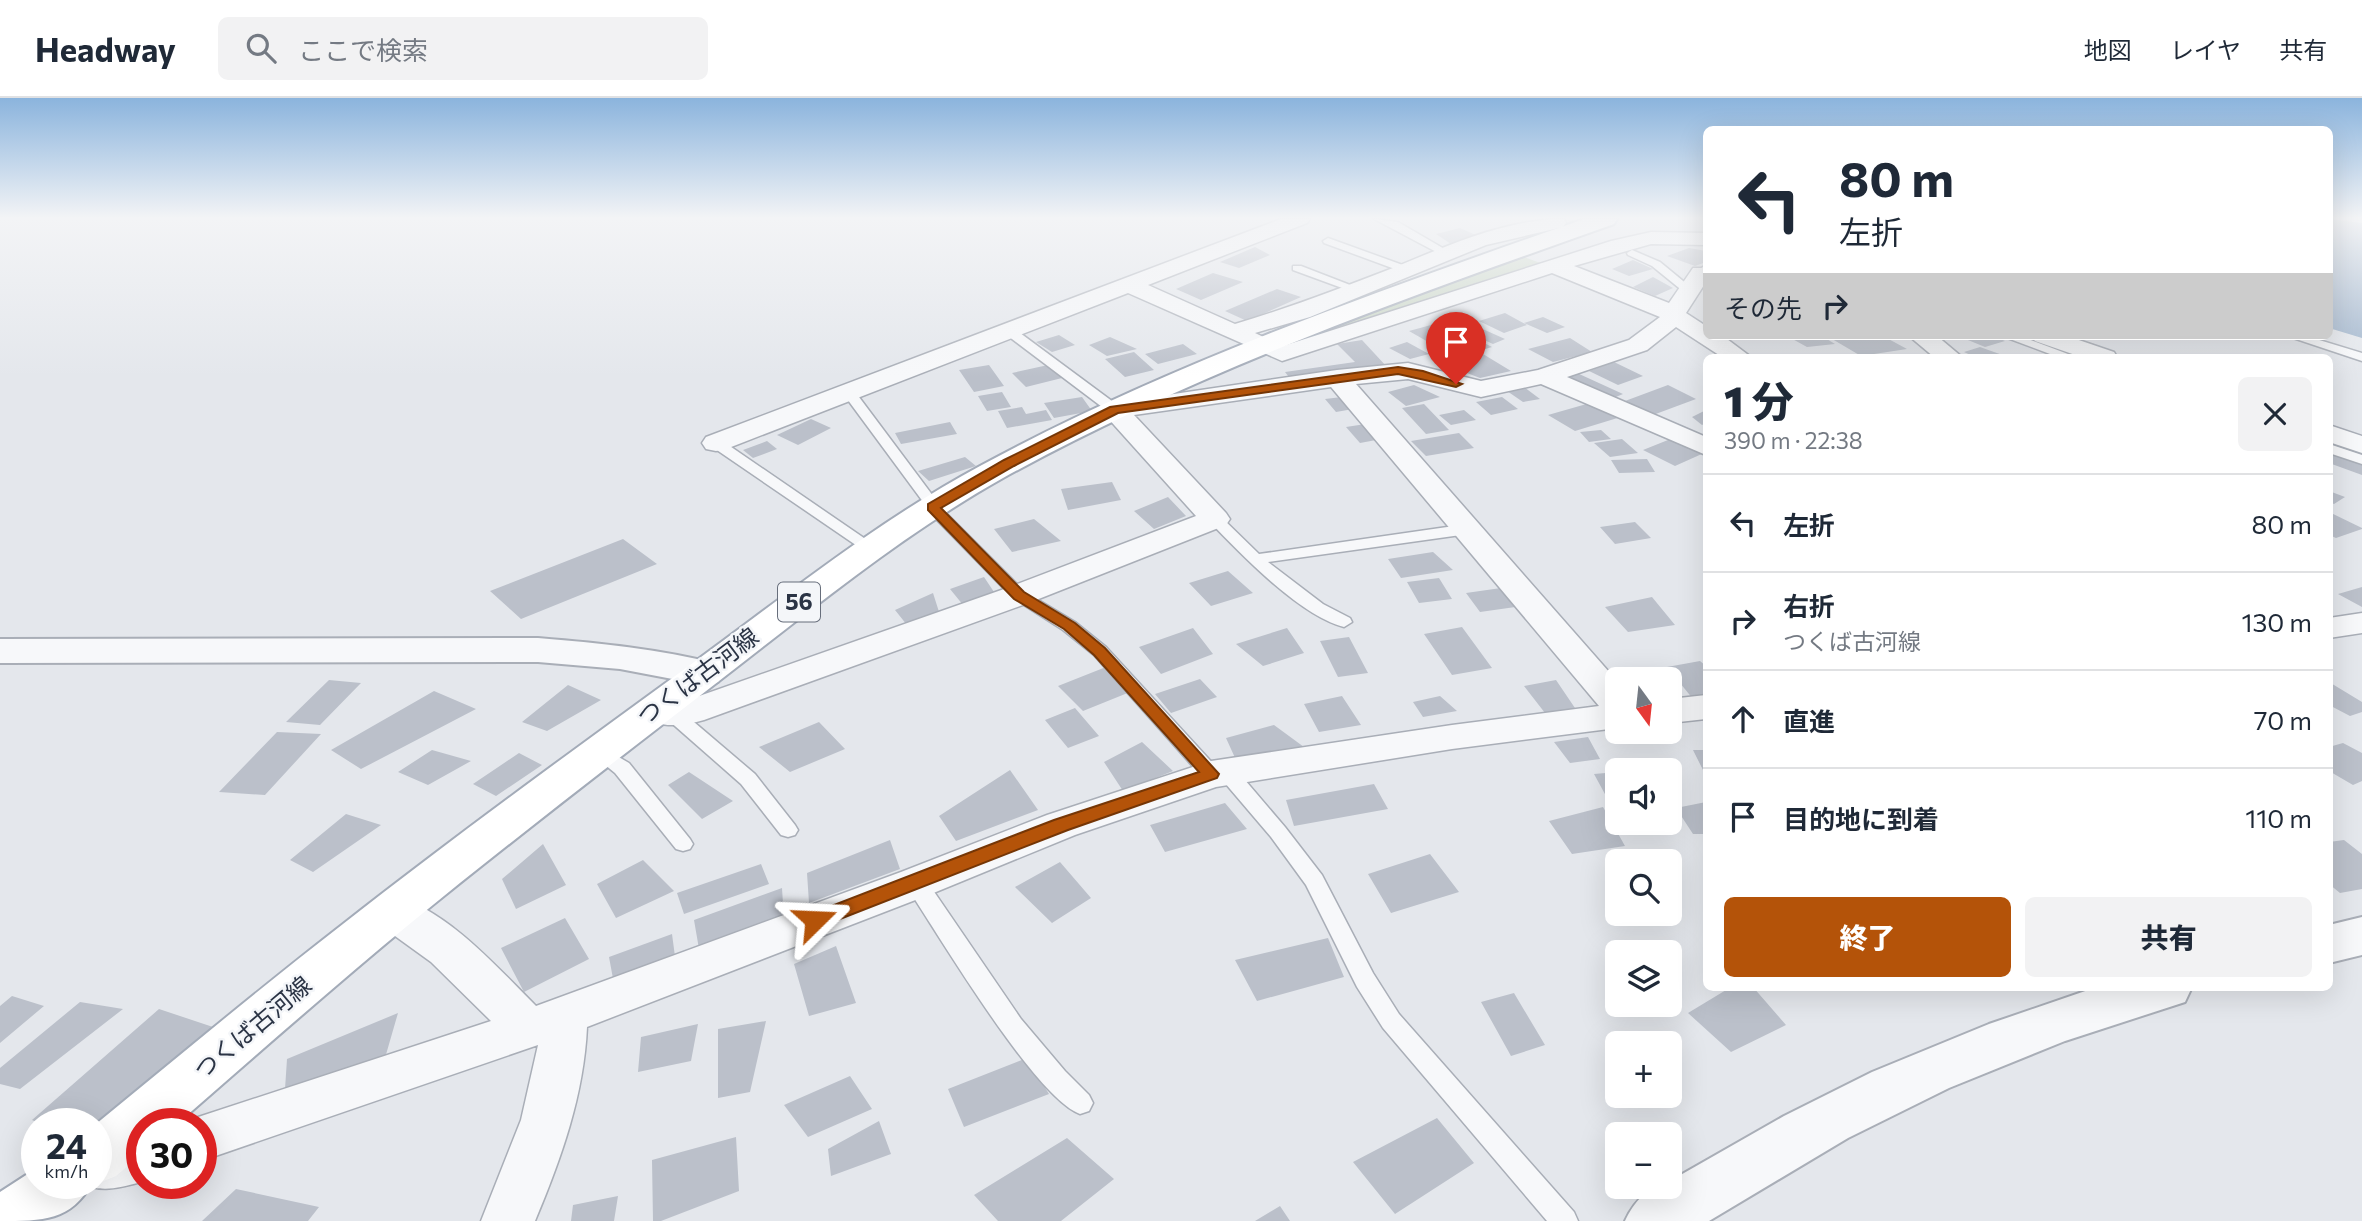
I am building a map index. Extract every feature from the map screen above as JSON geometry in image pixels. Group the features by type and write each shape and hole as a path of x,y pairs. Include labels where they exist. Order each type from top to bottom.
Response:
{"main road":[{"name":"つくば古河線","path":"112,1145 392,911 598,751 666,712 704,673 933,507 1009,463 1115,410 1258,344 1364,304 1486,271"},
{"path":"9,1221 40,1199"}],"street":[{"path":"716,443 1161,271"},
{"path":"1258,344 1303,312 1403,271"},
{"path":"1127,284 1258,344 1533,271"},
{"path":"1566,271 1673,315 1703,334"},
{"path":"1115,410 1337,378 1408,371 1481,389 1544,376 1626,350 1654,333 1673,315 1700,276"},
{"path":"1712,340 1734,354"},
{"path":"1926,340 1946,354"},
{"path":"2055,340 2096,354"},
{"path":"1258,344 1263,364 1283,386"},
{"path":"1544,376 1703,446"},
{"path":"1337,378 1605,690"},
{"path":"666,712 1019,596 1215,519 1115,410"},
{"path":"2333,434 2362,445"},
{"path":"2333,627 2362,623"},
{"path":"0,651 538,650 620,657 704,673"},
{"path":"1682,709 1703,707"},
{"path":"217,1133 546,1022 916,883 1061,825 1218,773 1451,737 1605,718"},
{"path":"392,911 430,935 546,1022 564,1043 549,1108 508,1221"},
{"path":"2333,943 2362,936"},
{"path":"1655,1221 1852,1108 1943,1065 2029,1031 2154,991"}],"lane":[{"path":"1306,271 1356,290"},
{"path":"1008,330 1115,410"},
{"path":"2020,340 2061,354"},
{"path":"2306,340 2362,357"},
{"path":"848,392 933,507 1019,596 1061,620 1100,651 1278,832 1314,881 1365,979 1391,1021 1564,1221"},
{"path":"716,443 872,549"},
{"path":"2333,449 2362,460"},
{"path":"1215,519 1255,559 1317,608 1344,622"},
{"path":"1255,559 1468,528"},
{"path":"666,712 748,779 788,830"},
{"path":"598,751 622,768 683,844"},
{"path":"916,883 1008,1018 1053,1078 1080,1103"}],"green space":[{"path":"1485,271 1521,271 1295,346 1291,343"}],"water":[{"path":"2333,271 2362,271 2362,338 2333,329"}],"building":[{"path":"1618,271 1645,271 1629,276"},
{"path":"1213,273 1243,282 1201,300 1176,289"},
{"path":"1653,277 1673,288 1655,296 1633,287"},
{"path":"1277,289 1301,297 1247,321 1225,311"},
{"path":"1505,313 1527,325 1504,333 1479,321"},
{"path":"1543,317 1565,327 1547,333 1524,323"},
{"path":"1467,322 1505,339 1493,344 1455,327"},
{"path":"1431,325 1453,337 1430,343 1409,331"},
{"path":"1455,328 1492,347 1482,350 1444,331"},
{"path":"1059,335 1075,345 1052,352 1036,342"},
{"path":"1110,337 1137,349 1107,356 1089,345"},
{"path":"1570,338 1592,352 1553,362 1528,349"},
{"path":"1362,340 1387,367 1292,381 1285,372 1355,362 1337,344"},
{"path":"1794,340 1828,340 1835,344 1807,347"},
{"path":"1834,340 1890,340 1907,349 1874,354 1858,354"},
{"path":"1968,340 2005,341 1985,347"},
{"path":"1407,342 1429,354 1410,359 1389,348"},
{"path":"1183,344 1197,354 1158,364 1145,354"},
{"path":"1980,347 2000,354 1968,354 1964,352"},
{"path":"1134,352 1154,370 1125,377 1105,359"},
{"path":"1483,354 1511,371 1480,378 1446,365"},
{"path":"1614,362 1643,376 1618,385 1589,371"},
{"path":"989,365 1004,386 974,392 959,370"},
{"path":"1048,365 1062,378 1026,387 1012,373"},
{"path":"1577,373 1623,394 1611,399 1564,378"},
{"path":"1414,385 1440,397 1406,406 1388,392"},
{"path":"1668,385 1696,399 1653,415 1625,401"},
{"path":"1524,387 1540,399 1523,402 1507,391"},
{"path":"1002,392 1011,407 987,411 978,396"},
{"path":"1082,397 1092,411 1054,418 1044,403"},
{"path":"1342,397 1353,409 1336,412 1325,399"},
{"path":"1502,397 1518,409 1491,415 1476,402"},
{"path":"1597,401 1624,416 1575,431 1548,415"},
{"path":"1424,404 1449,430 1426,434 1402,408"},
{"path":"1022,407 1026,414 1046,410 1052,420 1007,428 998,411"},
{"path":"1464,410 1476,420 1451,425 1439,415"},
{"path":"1703,412 1703,424 1702,425 1692,417"},
{"path":"811,419 831,428 798,445 777,435"},
{"path":"950,422 957,434 901,444 895,433"},
{"path":"1372,423 1387,438 1360,443 1346,427"},
{"path":"1601,430 1611,439 1589,442 1580,432"},
{"path":"1459,433 1474,448 1426,456 1411,441"},
{"path":"1673,438 1703,453 1675,466 1643,450"},
{"path":"1622,439 1638,453 1610,457 1594,443"},
{"path":"767,441 777,449 753,458 743,450"},
{"path":"2333,454 2362,464 2362,475 2333,464"},
{"path":"965,457 976,466 929,481 918,471"},
{"path":"1647,459 1655,472 1619,473 1611,460"},
{"path":"1112,482 1121,500 1068,510 1061,489"},
{"path":"2333,492 2345,497 2334,504"},
{"path":"1168,497 1186,516 1154,529 1134,511"},
{"path":"2333,514 2362,528 2362,529 2333,537"},
{"path":"1034,519 1061,541 1012,552 994,529"},
{"path":"1635,522 1651,538 1615,544 1600,527"},
{"path":"623,539 657,564 521,619 490,591"},
{"path":"1433,552 1453,570 1401,578 1388,559"},
{"path":"1228,571 1253,593 1211,606 1189,583"},
{"path":"984,577 998,598 968,611 950,589"},
{"path":"1439,578 1452,599 1419,603 1407,582"},
{"path":"1515,586 1529,605 1480,612 1466,593"},
{"path":"2362,587 2362,607 2338,594"},
{"path":"933,593 940,615 907,625 895,610"},
{"path":"1652,597 1675,625 1628,632 1605,607"},
{"path":"1462,627 1492,668 1452,675 1424,634"},
{"path":"1193,628 1213,654 1161,674 1139,647"},
{"path":"1287,628 1304,653 1263,666 1236,644"},
{"path":"1349,637 1368,673 1338,677 1320,641"},
{"path":"1700,661 1703,664 1703,697 1693,699 1682,685 1682,667 1667,667"},
{"path":"1111,665 1135,690 1083,711 1058,686"},
{"path":"1200,679 1217,697 1171,713 1155,694"},
{"path":"329,680 361,683 320,725 286,722"},
{"path":"1556,680 1577,711 1545,713 1524,686"},
{"path":"2333,684 2362,702 2362,712 2350,716 2333,707"},
{"path":"568,685 601,700 547,731 522,722"},
{"path":"434,691 476,709 361,769 331,750"},
{"path":"1342,696 1361,725 1319,732 1304,704"},
{"path":"1440,696 1457,711 1423,717 1413,702"},
{"path":"1075,708 1099,736 1068,748 1045,720"},
{"path":"819,722 845,749 790,772 759,747"},
{"path":"1274,725 1304,747 1236,760 1226,738"},
{"path":"277,732 321,734 265,795 219,792"},
{"path":"1588,737 1600,759 1570,763 1554,742"},
{"path":"1142,742 1173,771 1123,791 1104,762"},
{"path":"2343,743 2362,753 2362,781 2353,785 2333,773 2333,746"},
{"path":"432,750 471,761 428,785 398,772"},
{"path":"1693,750 1703,750 1703,770"},
{"path":"519,753 542,765 496,796 473,784"},
{"path":"1010,770 1038,810 956,841 939,816"},
{"path":"689,772 733,801 702,819 668,785"},
{"path":"1605,773 1605,794 1594,774"},
{"path":"1374,784 1388,809 1294,826 1286,800"},
{"path":"1225,803 1247,829 1165,852 1150,825"},
{"path":"1703,803 1703,834 1693,834 1682,817 1682,807"},
{"path":"1603,807 1605,835 1619,835 1625,846 1572,854 1549,821"},
{"path":"346,814 381,825 313,872 290,860"},
{"path":"890,840 900,869 809,903 807,873"},
{"path":"2344,840 2362,854 2362,889 2340,893 2333,887 2333,841"},
{"path":"543,844 566,885 516,909 502,879"},
{"path":"1430,854 1459,892 1391,913 1368,874"},
{"path":"643,860 674,891 616,918 597,884"},
{"path":"1060,862 1091,898 1052,923 1015,887"},
{"path":"761,864 769,884 684,914 677,893"},
{"path":"782,888 784,919 699,949 694,920"},
{"path":"565,918 589,959 524,992 501,948"},
{"path":"672,934 676,964 614,984 609,957"},
{"path":"1328,938 1344,977 1257,1001 1235,960"},
{"path":"836,946 856,1003 809,1016 794,964"},
{"path":"1724,991 1756,991 1786,1025 1731,1052 1688,1013"},
{"path":"1514,993 1545,1045 1511,1056 1481,1002"},
{"path":"12,996 44,1006 0,1043 0,1006"},
{"path":"80,1002 123,1009 20,1089 0,1084 0,1068"},
{"path":"159,1009 216,1028 112,1109 46,1108"},
{"path":"398,1013 385,1058 285,1089 287,1059"},
{"path":"766,1021 750,1092 718,1098 718,1029"},
{"path":"698,1024 691,1061 638,1072 641,1037"},
{"path":"1027,1058 1049,1094 964,1127 948,1089"},
{"path":"850,1076 872,1109 808,1137 784,1105"},
{"path":"1437,1118 1474,1163 1395,1214 1353,1162"},
{"path":"879,1121 891,1154 831,1176 828,1149"},
{"path":"736,1137 739,1191 661,1221 653,1221 652,1160"},
{"path":"1067,1138 1114,1179 1061,1221 998,1221 974,1195"},
{"path":"236,1189 319,1207 308,1221 202,1221"},
{"path":"618,1196 614,1221 571,1221 573,1205"},
{"path":"1280,1206 1290,1221 1255,1221"}],"route":[{"path":"815,920 1061,825 1211,774 1100,651 1069,626 1019,596 933,507 988,474 1115,410 1398,370 1456,384"}]}
